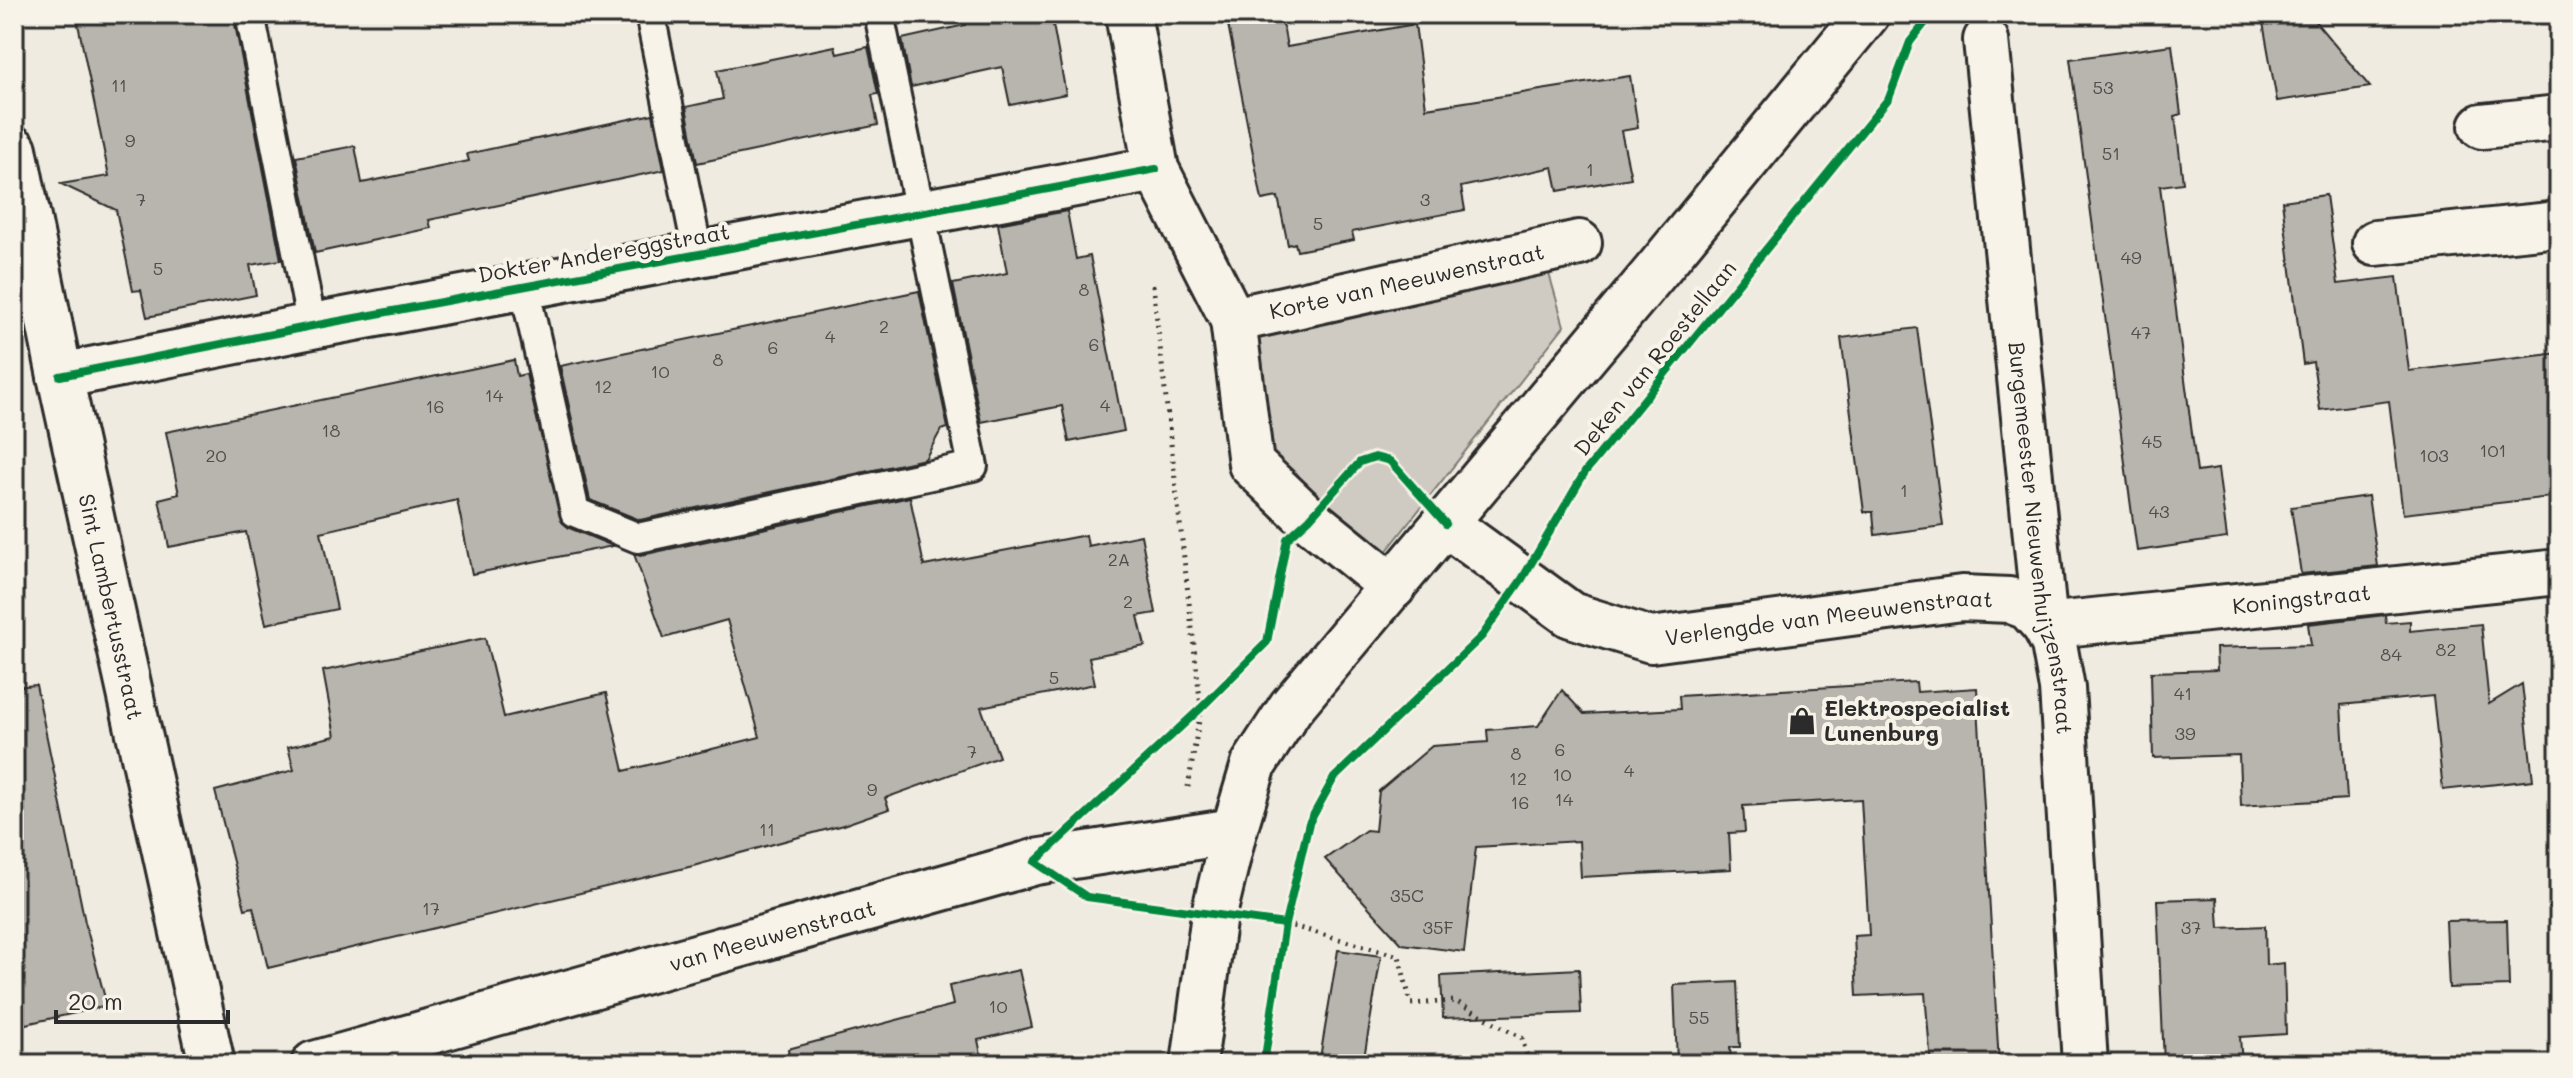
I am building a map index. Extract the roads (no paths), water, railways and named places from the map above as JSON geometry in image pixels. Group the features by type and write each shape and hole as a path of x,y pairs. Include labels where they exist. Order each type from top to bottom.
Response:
{"street":[{"path":"1128,14 1156,169 1233,320 1251,464 1309,519 1393,587"},
{"path":"1194,1064 1214,914 1254,764 1291,707 1867,14"},
{"name":"Burgemeester Nieuwenhuijzenstraat","path":"1986,40 2045,626 2054,644 2062,688 2085,1064"},
{"path":"2482,126 2559,118"},
{"name":"Sint Lambertusstraat","path":"14,149 23,241 60,376 212,1064"},
{"name":"Dokter Andereggstraat","path":"60,376 1156,169"},
{"path":"2375,243 2559,224"},
{"name":"Korte van Meeuwenstraat","path":"1233,320 1579,243"},
{"name":"Verlengde van Meeuwenstraat","path":"1446,524 1571,615 1651,640 1962,598 2009,600 2028,607 2045,626"},
{"name":"Koningstraat","path":"2045,626 2559,572"},
{"name":"van Meeuwenstraat","path":"314,1064 1035,862 1234,831"}],"lane":[{"path":"250,14 312,326"},
{"path":"650,14 698,254"},
{"path":"524,286 575,512 638,538 973,466 879,14"}],"place":[{"name":"Elektrospecialist Lunenburg","path":"1802,721"}]}
